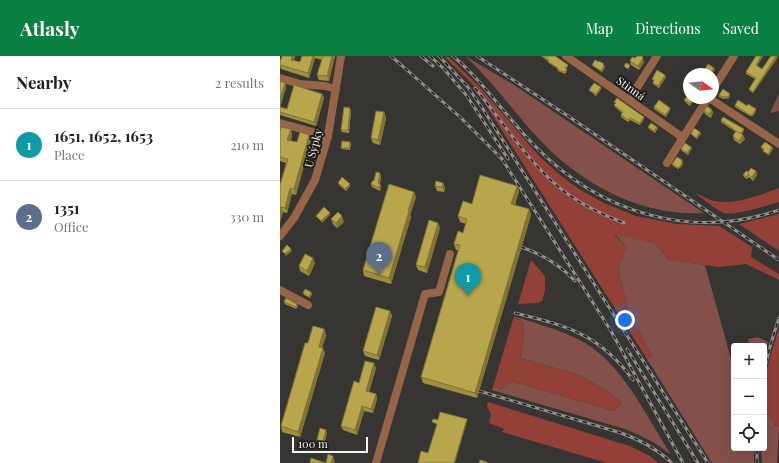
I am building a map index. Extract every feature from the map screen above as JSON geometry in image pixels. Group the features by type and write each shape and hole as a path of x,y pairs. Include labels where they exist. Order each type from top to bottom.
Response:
{"street":[{"name":"U Sýpky","path":"280,236 294,218 315,180 328,136 341,56"},
{"name":"Stinná","path":"566,56 682,137"},
{"path":"629,100 657,56"},
{"path":"719,80 734,56"},
{"path":"280,78 300,84 325,86 336,89"},
{"path":"667,163 704,104"},
{"path":"717,104 779,144"},
{"path":"280,123 328,136"},
{"path":"376,463 425,294 439,292 450,254"},
{"path":"280,290 308,306"}],"shaded area":[{"path":"444,56 449,57 478,85 539,156 560,175 579,189 602,202 636,216 677,224 719,226 752,247 751,257 779,274 779,280 746,264 719,267 669,260 655,243 614,234 627,247 618,269 628,310 652,356 647,359 473,85"},
{"path":"465,56 511,83 704,213 680,213 657,209 635,203 592,183 554,154 538,138"},
{"path":"779,94 779,111 770,113"},
{"path":"779,188 779,202 751,210 729,214 717,209 695,193 712,200 731,202 748,199"},
{"path":"779,214 779,251 739,224"},
{"path":"614,233 655,243 669,260 705,265 731,359 731,451 754,451 754,463 712,463 647,359 652,356 628,310 618,268 627,247"},
{"path":"531,260 545,276 545,291 542,301 538,303 518,304"},
{"path":"514,316 566,333 585,343 606,359 637,398 671,455 649,440 625,429 492,390 493,387 502,389 511,381 614,411 622,403 582,376 520,358 524,338 523,322"},
{"path":"514,316 523,322 524,338 520,358 582,376 622,403 614,411 511,381 502,389 493,387"},
{"path":"779,328 779,427 772,421 767,412 768,366"},
{"path":"758,337 768,342 767,346 767,343 749,343 748,339"},
{"path":"488,402 630,446 650,456 658,463 607,463 502,432 504,429 489,423 491,414 487,406"},
{"path":"767,410 775,425 779,427 777,463 762,463 761,451 767,451"}],"building":[{"path":"282,56 292,56 291,60 300,62 302,56 313,56 308,73 280,65"},
{"path":"323,56 332,56 327,76 317,75"},
{"path":"543,56 555,56 568,65 565,68 567,69 564,72 557,69 558,68 548,62 549,60"},
{"path":"637,56 642,56 643,58 638,66 630,61 632,57 635,58"},
{"path":"756,56 761,56 756,65 762,69 771,56 776,56 753,92 749,89 756,78 746,72"},
{"path":"595,60 604,64 601,71 592,65"},
{"path":"626,63 630,65 628,69 624,66"},
{"path":"708,64 714,68 706,68"},
{"path":"657,70 665,75 658,86 653,83 654,80 652,79"},
{"path":"280,81 285,83 280,99"},
{"path":"594,83 601,87 596,94 589,90"},
{"path":"294,85 322,94 314,122 280,112 280,107 287,109"},
{"path":"723,89 730,94 727,97 719,95"},
{"path":"617,98 644,117 640,123 630,118 628,120 621,115 623,112 614,105"},
{"path":"659,100 670,108 665,115 654,107"},
{"path":"738,100 747,106 748,104 756,109 752,115 735,105"},
{"path":"707,106 712,110 709,114 704,111"},
{"path":"344,107 350,108 348,130 341,130"},
{"path":"376,111 384,112 378,140 371,138"},
{"path":"723,117 744,129 740,134 721,120"},
{"path":"651,123 657,127 654,131 648,127"},
{"path":"281,127 291,129 287,140 297,142 300,132 309,135 294,189 290,188 285,208 281,207 280,211 280,185 288,159 280,157"},
{"path":"694,128 700,132 696,138 691,134"},
{"path":"736,131 743,135 739,141 733,136"},
{"path":"342,141 350,142 349,148 341,148"},
{"path":"765,142 772,147 768,154 763,151 764,149 761,147"},
{"path":"685,143 691,147 687,153 681,149"},
{"path":"677,157 682,160 681,165 678,168 672,164"},
{"path":"751,168 756,171 752,177 747,174"},
{"path":"746,171 749,172 747,177 743,175"},
{"path":"376,172 380,173 378,183 380,184 379,188 371,184 373,180 374,181"},
{"path":"480,175 517,186 511,204 529,209 475,393 421,377 460,245 454,244 458,231 463,233 467,219 458,216 463,201 472,204"},
{"path":"342,177 350,184 345,189 338,183"},
{"path":"436,181 443,183 442,187 435,186"},
{"path":"389,184 414,192 389,278 363,270"},
{"path":"324,207 330,213 321,221 316,216"},
{"path":"338,212 342,216 336,223 331,219"},
{"path":"429,220 438,223 425,267 416,265"},
{"path":"287,245 291,249 285,254 282,251"},
{"path":"305,254 313,258 307,271 299,266"},
{"path":"305,289 311,292 309,297 303,293"},
{"path":"286,298 297,304 296,307 284,302"},
{"path":"376,307 390,311 377,355 363,351"},
{"path":"313,326 324,329 319,347 323,348 298,432 281,426 305,343 308,343"},
{"path":"365,361 374,363 366,391 376,394 371,409 362,406 355,430 341,426 354,381 359,383"},
{"path":"440,412 467,419 454,463 418,463 421,451 428,453 437,424 432,422 433,419 438,420"},
{"path":"320,428 326,430 323,441 317,440"},
{"path":"328,454 333,456 331,463 326,463"},
{"path":"311,458 326,463 310,463"},
{"path":"480,460 487,462 487,463 479,463"}],"railway":[{"path":"391,56 460,117 502,159 611,331 683,463"},
{"path":"421,56 433,66"},
{"path":"430,56 444,69 467,96 508,159"},
{"path":"439,56 467,86 481,106 708,463"},
{"path":"453,56 485,88 524,135 560,169 588,188 617,203 648,214 680,221 712,222 746,219 779,210"},
{"path":"477,56 571,118 779,260"},
{"path":"475,88 532,161 558,187 584,205 624,223"},
{"path":"521,247 550,261 575,281"},
{"path":"515,313 551,322 581,334 608,352 621,364 633,380"},
{"path":"767,359 779,318"},
{"path":"627,349 698,463"},
{"path":"479,391 618,432 653,448 672,463"},
{"path":"757,451 757,463"}],"place":[{"name":"1351","path":"379,275"},
{"name":"1651, 1652, 1653","path":"468,296"}]}
